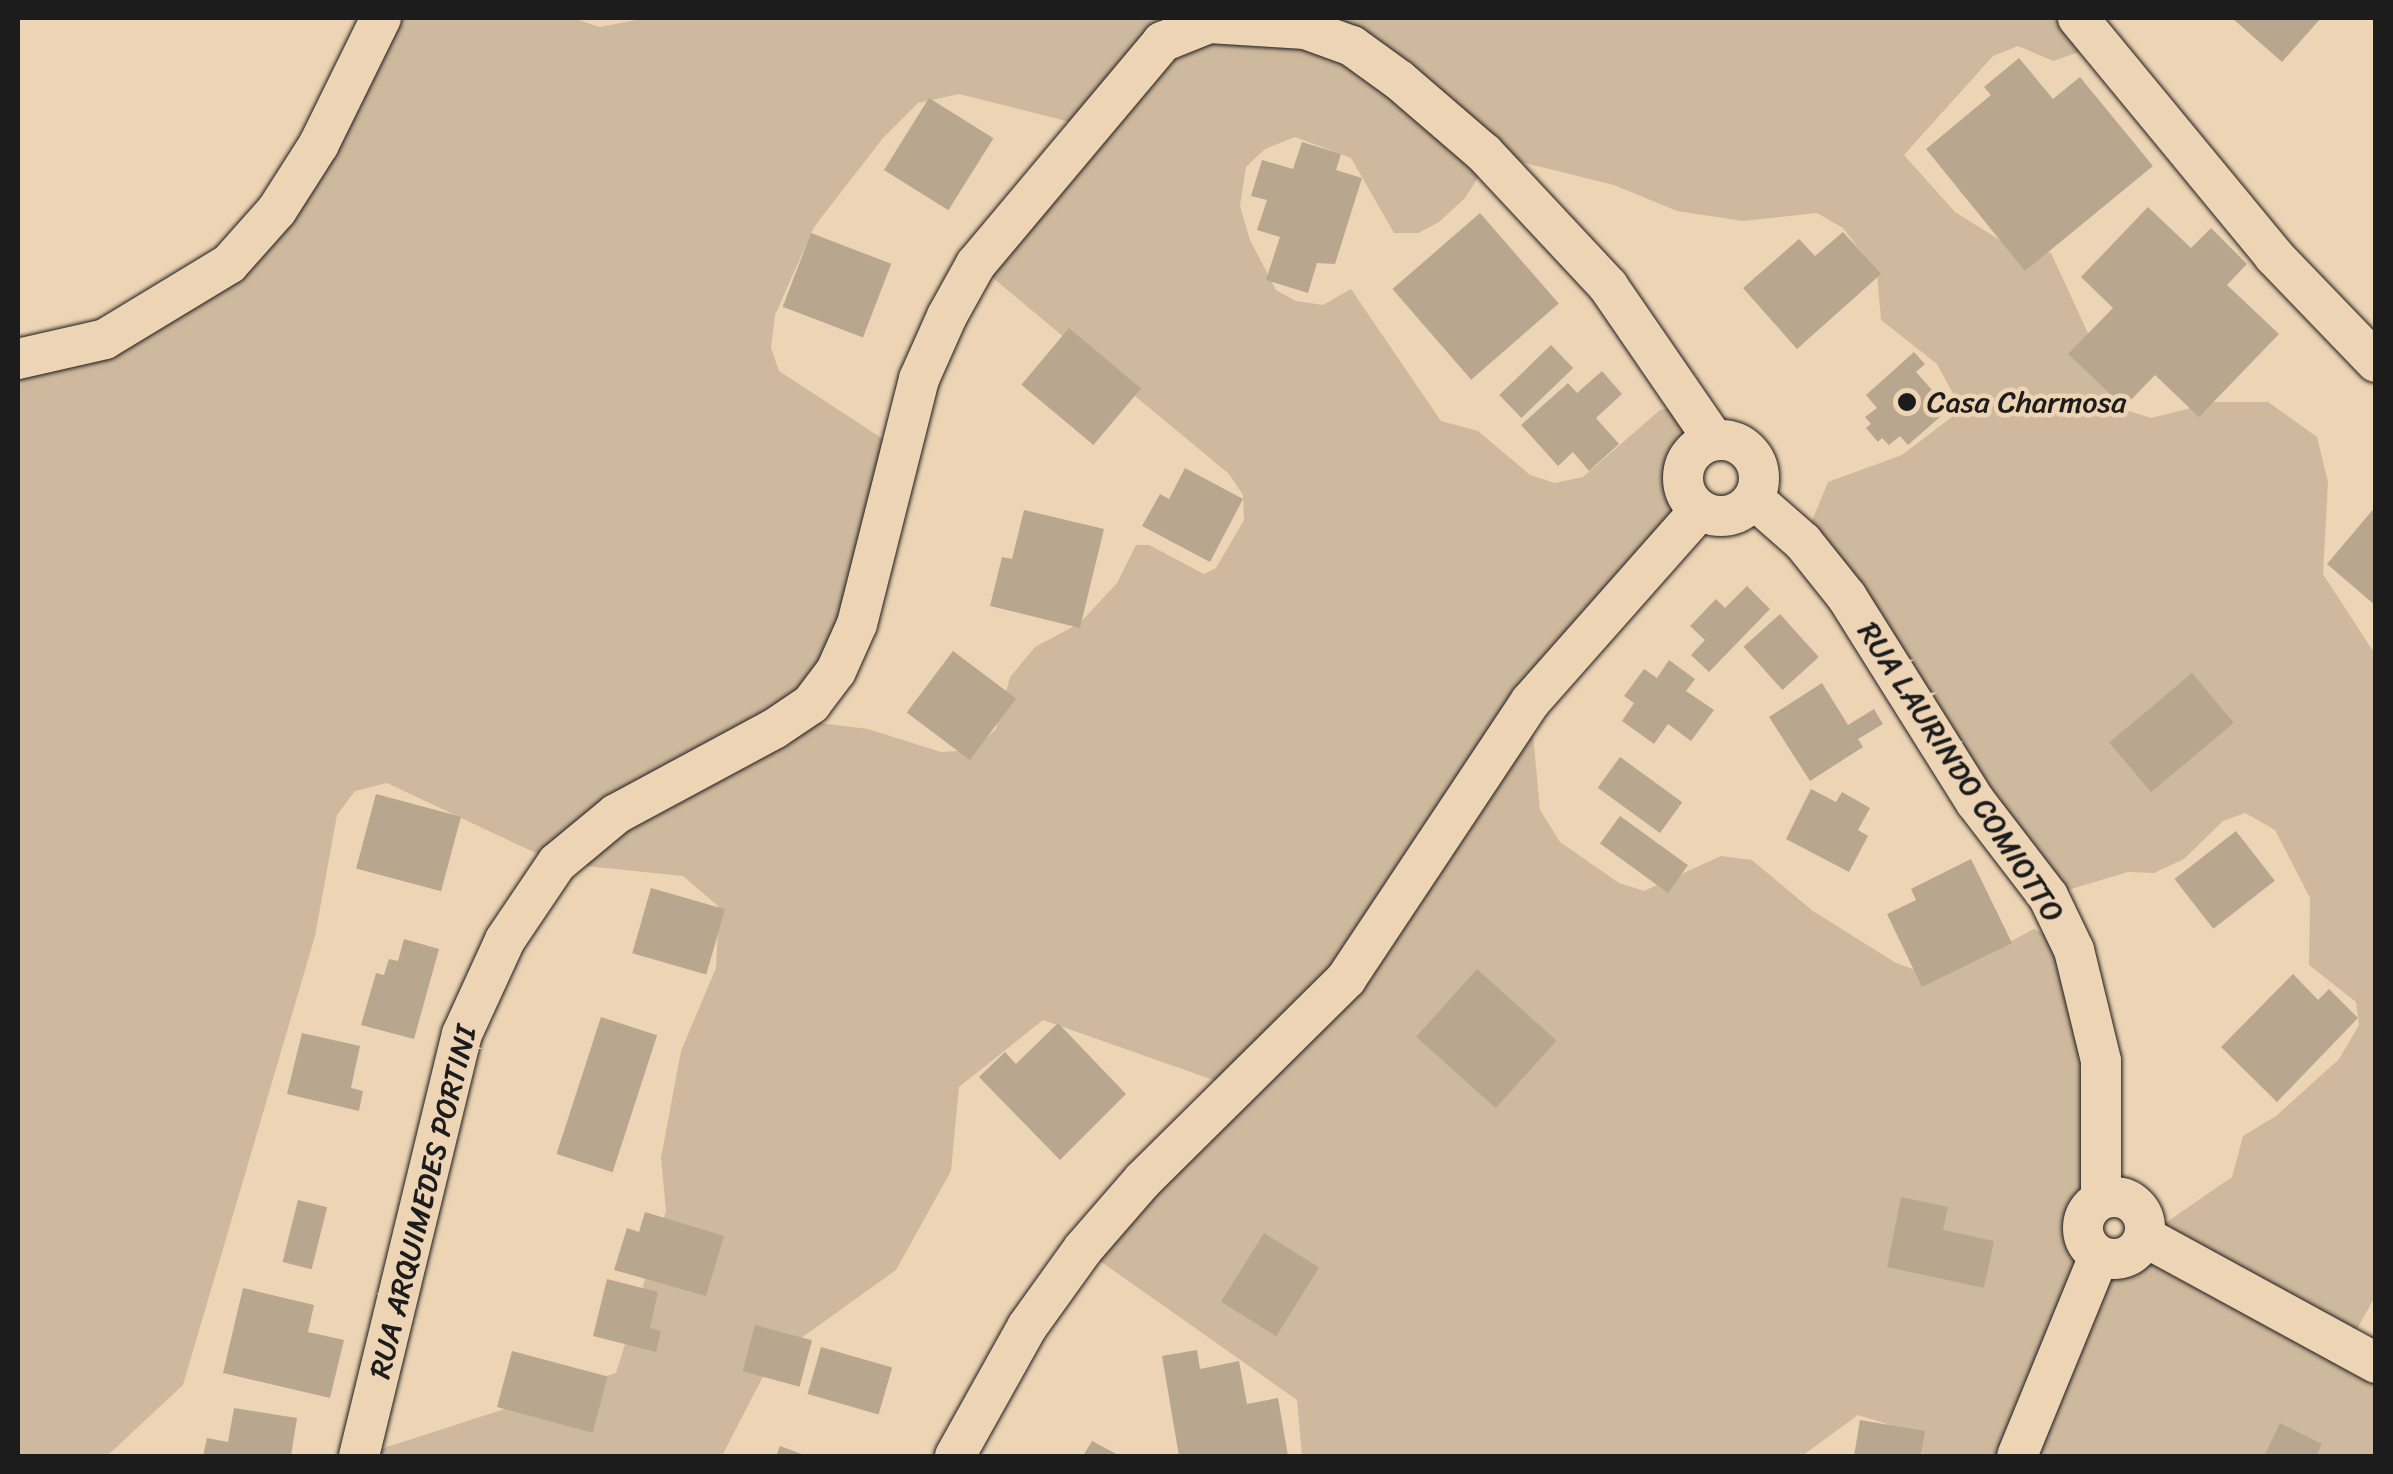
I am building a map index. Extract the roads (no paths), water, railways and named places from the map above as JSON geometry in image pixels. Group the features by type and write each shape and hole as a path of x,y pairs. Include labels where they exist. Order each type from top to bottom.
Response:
{"street":[{"path":"18,359 105,339 229,264 277,210 318,144 381,18"},
{"path":"2078,18 2274,256 2376,362"},
{"name":"RUA ARQUIMEDES PORTINI","path":"359,1456 462,1034 506,940 557,864 616,814 810,704 836,671 857,624 919,378 976,264 1162,42 1210,23 1248,22 1304,29 1352,46 1484,153 1608,286 1714,440"},
{"path":"1714,440 1729,440 1754,456 1760,486 1754,499 1729,516 1700,510 1684,486 1689,456 1714,440"},
{"name":"RUA LAURINDO COMIOTTO","path":"1754,499 1803,542 1847,597 1975,801 2048,896 2074,950 2101,1061 2101,1200"},
{"path":"955,1456 1028,1327 1083,1249 1143,1180 1346,980 1530,702 1700,510"},
{"path":"2101,1200 2129,1200 2140,1210 2145,1236 2126,1258 2099,1256 2088,1248 2083,1220 2101,1200"},
{"path":"2145,1236 2376,1363"},
{"path":"2017,1456 2099,1256"}],"place":[{"name":"Casa Charmosa","path":"1907,402"}]}
